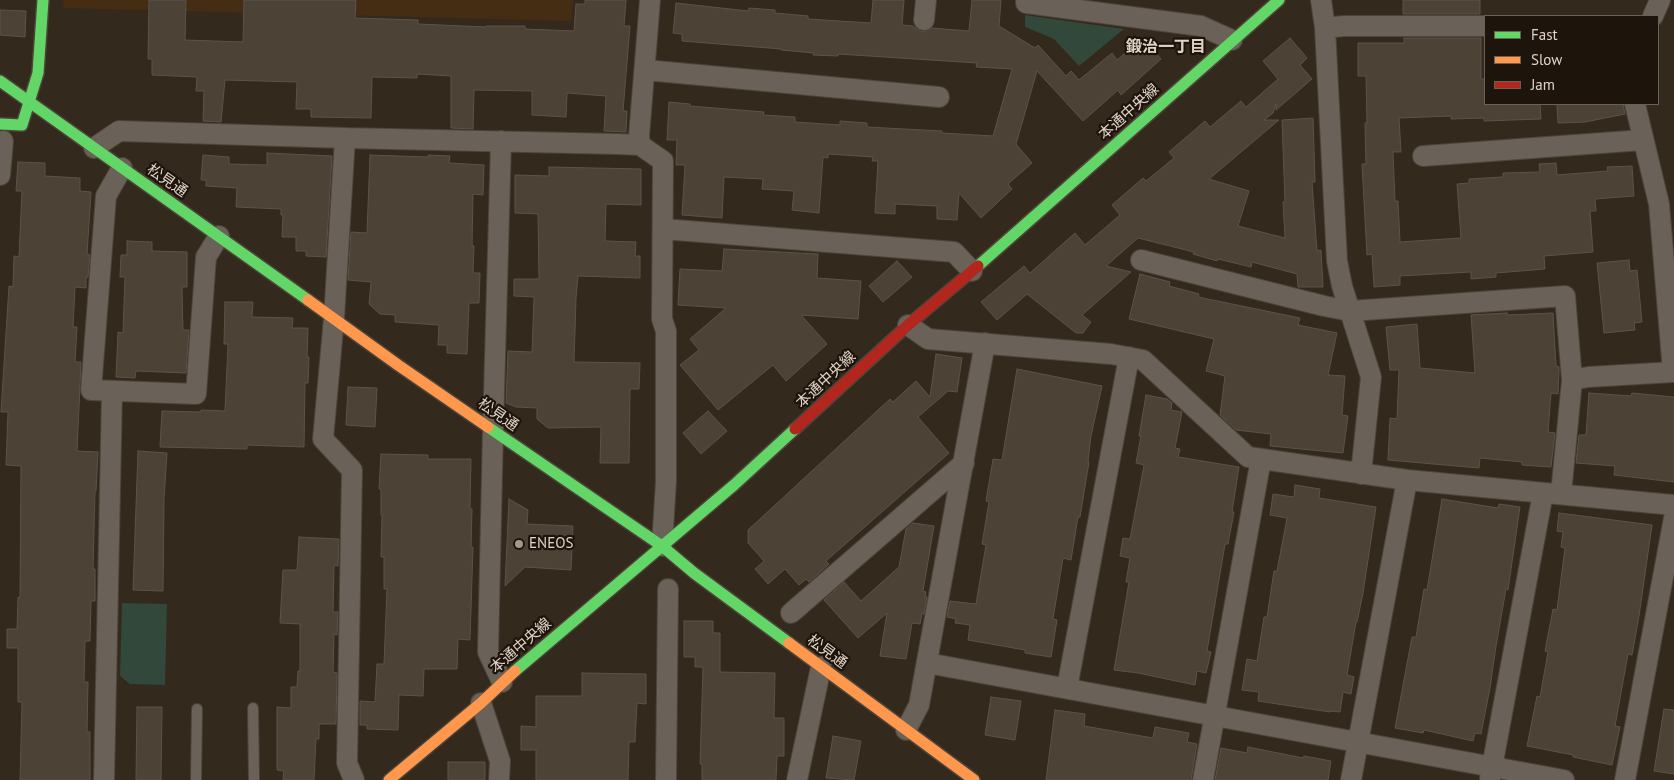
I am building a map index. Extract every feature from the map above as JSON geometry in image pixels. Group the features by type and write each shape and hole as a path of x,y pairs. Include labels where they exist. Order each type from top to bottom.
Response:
{"street":[{"path":"0,175 1,133 22,124 38,73 43,0"},
{"path":"640,145 639,136 650,0"},
{"path":"924,20 926,0"},
{"path":"1026,0 1026,3 1201,26 1232,40"},
{"name":"本通中央線","path":"389,780 734,485 908,325 972,271 1279,0"},
{"path":"1322,0 1337,261 1342,286 1372,377 1362,474"},
{"path":"1653,15 1660,0"},
{"path":"1325,28 1344,26 1484,26"},
{"path":"645,70 939,97"},
{"name":"松見通","path":"0,81 398,365 662,546 694,573 974,780"},
{"path":"1572,380 1588,377 1673,372 1658,204 1635,105"},
{"path":"94,148 119,131 640,145 662,161 662,319 666,331 666,481 662,546"},
{"path":"345,138 334,318 323,439 352,470 347,763 354,780"},
{"path":"502,140 488,652 502,682"},
{"path":"1423,156 1643,140"},
{"path":"122,168 106,196 91,390 196,394 206,257 219,236"},
{"path":"663,230 954,252 972,271"},
{"path":"1141,260 1350,311 1565,296 1572,380 1552,493 1491,773"},
{"path":"908,325 928,339 1111,354 1143,360 1248,457 1407,480 1674,505"},
{"path":"906,730 919,705 985,343"},
{"path":"1067,688 1129,357"},
{"path":"104,780 112,392"},
{"path":"1203,780 1261,460"},
{"path":"791,613 964,463"},
{"path":"1351,780 1407,480"},
{"path":"1625,780 1674,518"},
{"path":"666,780 668,589"},
{"path":"927,663 1358,742 1491,773 1564,780"},
{"path":"797,780 821,666"},
{"path":"481,703 500,761 499,780"}],"lane":[{"path":"253,708 254,780"},
{"path":"196,780 197,709"}],"shaded area":[{"path":"64,0 573,0 571,21 63,8"}],"green space":[{"path":"1025,15 1124,29 1079,66 1054,39 1025,27"},
{"path":"122,603 167,604 165,685 130,684 120,676"}],"building":[{"path":"149,0 186,0 185,40 243,42 244,0 356,0 355,18 418,20 418,24 486,27 525,26 525,29 574,31 576,4 585,4 585,0 626,0 624,26 630,26 623,111 627,111 626,132 604,131 606,96 567,93 566,117 532,115 532,91 474,90 473,129 451,128 451,76 417,74 417,78 372,77 371,118 311,117 311,109 296,109 297,82 225,80 221,122 203,121 204,91 196,91 197,77 152,75 152,59 148,59"},
{"path":"873,0 904,0 902,25 913,26 923,32 932,28 969,31 972,0 1001,0 999,26 1035,48 1038,45 1066,76 1071,71 1079,80 1112,53 1117,60 1143,38 1161,59 1121,95 1118,90 1083,121 1037,71 1016,144 1032,163 1008,184 1012,189 981,218 959,193 957,220 937,219 937,206 895,204 895,214 875,213 878,161 872,161 873,157 828,154 828,158 823,157 819,213 792,210 794,191 762,189 763,179 724,177 722,218 682,215 685,165 676,165 677,140 667,140 669,102 690,104 690,106 764,112 763,115 795,117 795,122 840,125 840,121 867,123 867,127 993,136 1012,69 976,67 977,63 838,54 838,56 813,55 814,53 781,49 682,41 682,34 673,33 676,3 748,11 749,8 775,10 775,13 808,16 808,19 871,23"},
{"path":"1403,0 1480,0 1480,14 1403,14"},
{"path":"0,10 26,11 25,37 0,35"},
{"path":"1290,38 1307,58 1300,65 1312,79 1276,110 1276,104 1273,113 1264,120 1279,120 1209,179 1249,191 1238,226 1285,238 1282,120 1313,118 1315,182 1312,182 1317,251 1321,250 1323,287 1298,287 1297,274 1252,262 1251,267 1218,259 1217,261 1193,254 1194,252 1138,238 1106,266 1131,272 1082,315 1091,322 1083,333 1076,333 1027,294 997,320 981,302 1024,266 1030,273 1075,233 1085,245 1120,215 1112,205 1143,178 1146,181 1174,158 1169,152 1205,121 1210,127 1241,101 1246,107 1278,79 1263,61"},
{"path":"1404,38 1481,38 1481,79 1484,79 1484,105 1540,105 1541,119 1484,121 1484,118 1451,119 1451,116 1399,118 1401,152 1393,152 1395,201 1398,201 1400,242 1461,238 1457,184 1469,183 1469,179 1503,177 1503,173 1540,172 1539,164 1556,163 1557,175 1608,171 1607,167 1632,166 1634,196 1595,199 1596,211 1590,211 1593,252 1544,256 1545,269 1496,273 1496,277 1471,279 1471,272 1400,276 1400,285 1374,287 1372,254 1367,255 1362,164 1366,164 1366,76 1358,76 1358,43 1404,43"},
{"path":"1557,105 1623,105 1625,114 1585,122 1558,123"},
{"path":"267,153 332,156 326,257 306,256 306,251 296,251 296,237 282,237 283,215 281,215 281,209 236,207 237,188 206,186 206,180 201,180 203,155 229,157 229,164 267,165"},
{"path":"370,155 450,156 449,163 484,165 483,195 473,194 473,273 480,273 479,303 469,303 467,354 447,353 447,345 438,345 439,325 395,322 395,315 380,314 369,304 371,282 348,280 351,232 367,233"},
{"path":"18,162 45,163 45,176 80,178 80,191 91,192 87,254 90,255 88,277 86,277 86,288 75,287 73,327 77,327 75,362 81,362 77,451 98,452 93,569 95,569 95,601 91,601 90,641 85,641 84,682 88,682 87,732 90,732 90,780 20,780 22,702 18,702 18,648 7,648 7,629 17,629 18,597 20,598 21,466 6,465 8,412 1,412 9,286 13,287 14,256 19,257 22,191 16,191"},
{"path":"549,167 641,169 641,205 606,204 605,241 636,242 635,256 640,256 640,278 578,276 576,298 574,362 640,363 639,389 630,389 629,463 600,463 601,427 548,428 537,419 537,408 516,407 506,403 508,351 532,352 534,297 514,296 514,279 539,279 538,214 515,213 515,175 549,176"},
{"path":"127,241 152,242 152,251 187,252 187,287 182,287 183,330 189,330 186,373 136,371 135,378 116,377 118,332 123,333 125,277 120,277 121,255 127,255"},
{"path":"724,249 818,254 817,278 861,281 858,319 801,315 827,344 786,381 773,365 718,410 680,365 699,350 690,339 726,308 678,305 680,269 722,271"},
{"path":"1629,260 1630,271 1637,270 1642,322 1634,323 1635,330 1604,333 1597,263"},
{"path":"897,261 912,277 883,302 869,286"},
{"path":"1140,274 1170,282 1169,286 1199,294 1198,297 1300,318 1298,325 1337,333 1328,375 1345,376 1342,415 1348,416 1343,453 1270,446 1271,434 1236,430 1220,415 1225,376 1206,371 1214,339 1129,319"},
{"path":"225,302 253,302 252,317 293,318 292,328 308,328 307,357 309,357 308,383 305,383 304,447 247,445 247,449 160,447 162,411 225,411 228,344 224,344"},
{"path":"1507,313 1507,315 1553,313 1556,366 1559,367 1559,371 1558,394 1551,393 1548,432 1555,433 1551,467 1522,465 1522,462 1480,458 1479,468 1388,460 1390,418 1397,419 1399,370 1390,370 1386,327 1417,324 1420,368 1475,373 1471,315"},
{"path":"936,354 962,358 957,392 948,391 918,417 949,453 826,561 829,564 809,582 806,579 799,585 785,569 768,584 755,569 764,561 748,543 748,530 890,399 893,402 916,381 930,397"},
{"path":"1017,369 1102,386 1091,436 1089,462 1071,560 1063,558 1053,619 1057,620 1051,657 1025,653 1025,650 968,640 970,625 955,623 956,619 947,617 950,601 976,604 986,545 982,544 989,502 986,501 993,459 1002,460"},
{"path":"348,387 377,388 375,427 346,425"},
{"path":"1589,393 1631,396 1632,393 1674,397 1674,482 1614,475 1615,466 1576,463 1579,435 1586,435"},
{"path":"1146,395 1167,399 1172,403 1171,410 1182,412 1175,448 1180,449 1178,457 1239,467 1232,512 1234,512 1228,544 1225,544 1207,651 1211,652 1206,673 1197,671 1195,685 1114,670 1129,582 1126,582 1130,558 1120,556 1123,538 1130,539 1144,465 1136,463"},
{"path":"708,411 727,431 701,454 683,433"},
{"path":"138,451 167,453 164,499 163,591 133,590"},
{"path":"381,454 428,455 428,459 471,459 470,509 472,509 471,547 473,547 470,640 458,639 457,669 424,669 423,696 399,695 398,730 367,729 367,725 360,725 360,701 375,702 377,664 384,664 387,589 384,589 384,557 381,557 382,515 381,489 379,489"},
{"path":"1295,485 1320,489 1319,498 1376,507 1363,593 1347,675 1354,677 1351,694 1343,692 1340,712 1258,701 1259,692 1242,690 1247,659 1257,661 1264,617 1267,617 1274,571 1277,571 1287,518 1270,515 1273,494 1294,497"},
{"path":"509,499 528,510 527,524 573,526 571,570 525,567 505,586"},
{"path":"1442,499 1498,508 1499,504 1520,507 1508,590 1506,589 1481,734 1475,733 1473,741 1424,730 1423,733 1395,728 1412,637 1416,637 1424,589 1427,590"},
{"path":"1559,513 1652,525 1632,655 1628,654 1615,726 1620,727 1612,765 1527,746 1537,696 1540,697 1548,652 1545,651 1553,609 1557,610 1565,548 1561,547 1563,532 1557,531"},
{"path":"913,523 934,526 923,591 926,592 925,597 927,597 924,614 922,614 920,624 912,623 906,659 880,656 887,613 858,638 824,600 844,582 861,601 899,567 906,529"},
{"path":"299,537 339,539 338,566 334,565 333,612 338,612 337,635 334,634 333,672 337,673 336,724 319,724 319,739 316,739 314,780 283,780 284,771 277,770 277,707 291,708 291,687 297,687 298,671 300,671 300,624 280,623 283,570 297,570"},
{"path":"684,621 713,621 713,633 720,633 720,672 775,673 774,718 784,718 784,756 777,756 776,780 702,780 702,764 700,764 703,667 695,667 695,657 684,657"},
{"path":"582,673 646,674 646,704 637,703 635,742 629,742 628,780 536,780 536,750 521,750 521,726 536,727 536,696 582,696"},
{"path":"991,697 1021,701 1015,740 985,735"},
{"path":"137,707 162,707 161,780 136,780"},
{"path":"1664,709 1674,710 1674,774 1654,771"},
{"path":"1055,710 1085,714 1084,726 1153,738 1155,727 1189,733 1187,742 1197,744 1191,780 1046,780"},
{"path":"833,736 861,741 854,780 826,778"},
{"path":"1248,747 1303,758 1304,756 1331,761 1328,780 1215,780 1221,748 1247,753"},
{"path":"448,762 485,762 485,780 448,780"}],"traffic: fast":[{"path":"0,124 22,125 38,73 43,0"},
{"path":"978,266 1279,0"},
{"path":"0,81 308,300"},
{"path":"488,427 662,546 694,573 789,643"},
{"path":"515,671 734,485 795,429"}],"traffic: slow":[{"path":"308,300 488,427"},
{"path":"789,643 974,780"},
{"path":"389,780 481,703 515,671"}],"traffic: jam":[{"path":"795,429 908,325 978,266"}],"place":[{"name":"ENEOS","path":"519,544"}],"district":[{"name":"鍛治一丁目","path":"1166,47"}]}
